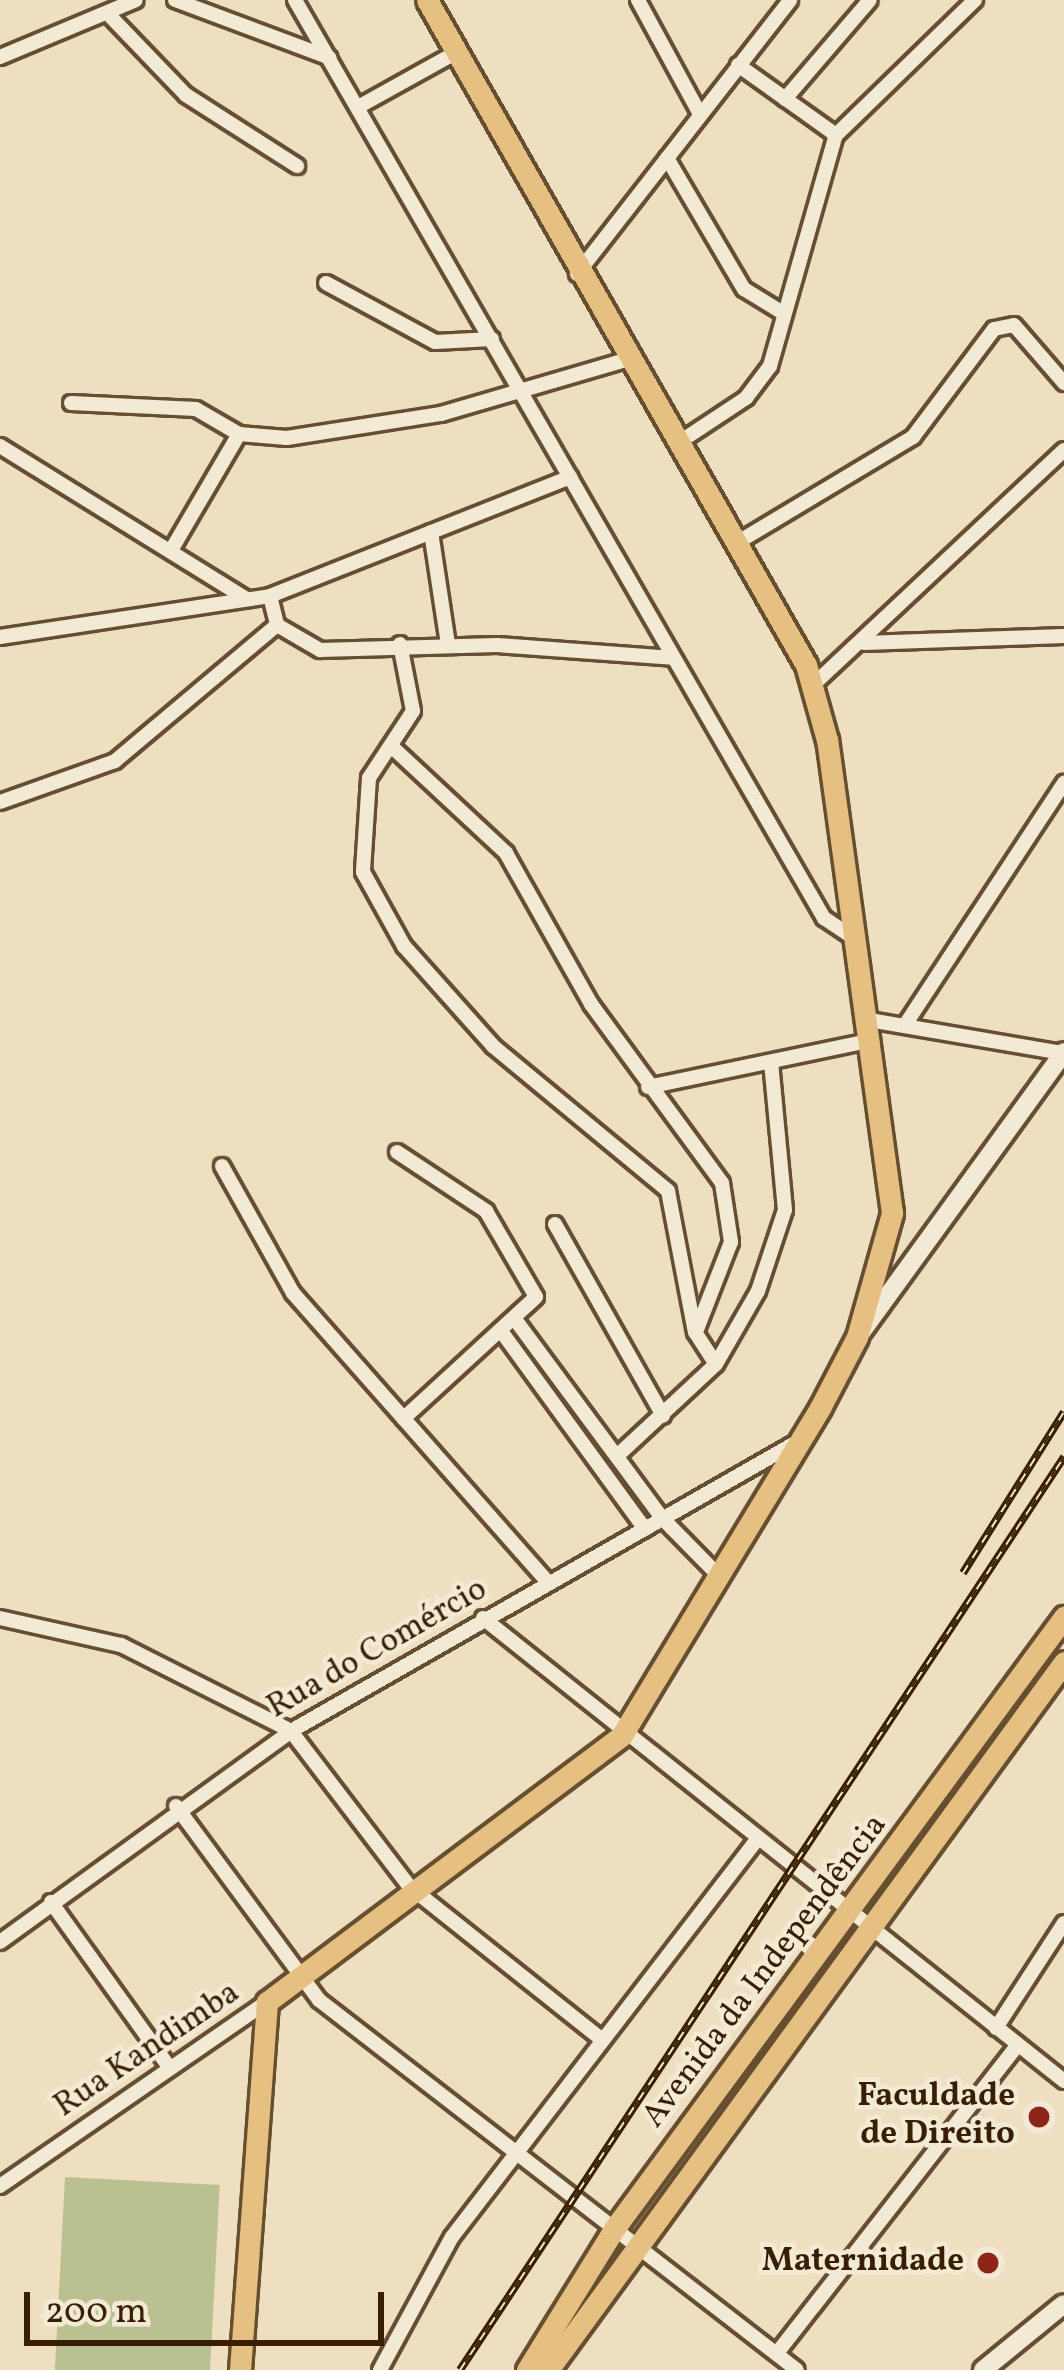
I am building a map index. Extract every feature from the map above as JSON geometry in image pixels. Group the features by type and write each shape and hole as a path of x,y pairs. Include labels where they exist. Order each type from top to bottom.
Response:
{"main road":[{"path":"240,2370 267,2002 295,1973 622,1735 804,1438 856,1337 892,1213 858,940 813,685 427,0"},
{"name":"Avenida da Independência","path":"526,2370 614,2229 851,1918 1064,1616"},
{"name":"Avenida da Independência","path":"548,2370 634,2242 873,1935 1064,1662"},
{"path":"951,1777 981,1783"},
{"path":"951,1777 967,1803"},
{"path":"736,2068 757,2082"}],"street":[{"path":"0,57 136,0"},
{"path":"175,0 330,58"},
{"path":"296,0 824,918 858,940"},
{"path":"638,0 700,114"},
{"path":"578,274 790,0"},
{"path":"785,99 870,0"},
{"path":"678,443 759,385 836,135 975,0"},
{"path":"109,15 186,95 297,166"},
{"path":"358,107 457,52"},
{"path":"738,65 836,135"},
{"path":"667,158 744,289 783,313"},
{"path":"326,283 435,342 492,339"},
{"path":"735,544 913,437 994,328 1014,325 1064,383"},
{"path":"71,403 196,409 239,434 370,428 520,393 628,359"},
{"path":"172,547 239,434"},
{"path":"0,446 172,547 248,598"},
{"path":"813,685 864,643 1064,450"},
{"path":"0,637 270,596 569,477"},
{"path":"431,532 448,644"},
{"path":"270,596 277,626 320,650 448,644 673,658"},
{"path":"0,802 116,761 277,626"},
{"path":"864,643 1064,636"},
{"path":"400,644 414,699 369,778 363,872 404,946 493,1046 668,1191 695,1332 716,1364"},
{"path":"391,746 506,853 648,1087 732,1207 727,1255 695,1332"},
{"path":"904,1024 1064,783"},
{"path":"648,1087 771,1063 904,1024 1064,1052 856,1337"},
{"path":"617,1456 716,1364 785,1210 771,1063"},
{"path":"397,1152 486,1211 536,1297 503,1335 403,1419"},
{"path":"222,1166 293,1294 548,1582"},
{"path":"555,1224 663,1416"},
{"path":"517,1322 662,1519 717,1574"},
{"path":"503,1335 645,1529"},
{"name":"Rua do Comércio","path":"0,1942 176,1806 291,1731 804,1438"},
{"path":"0,1618 121,1645 291,1731 410,1887 601,2038"},
{"path":"483,1618 851,1918 1064,2081"},
{"path":"176,1806 295,1973 513,2155 634,2242 797,2370"},
{"path":"380,2370 452,2237 756,1841"},
{"path":"51,1902 169,2067"},
{"path":"997,2028 1064,1923"},
{"name":"Rua Kandimba","path":"0,2186 267,2002"},
{"path":"777,2353 1018,2045"},
{"path":"983,2370 1064,2303"}],"green space":[{"path":"65,2177 220,2185 210,2370 55,2370"}],"railway":[{"path":"963,1573 1064,1412"},
{"path":"460,2370 1064,1457"}],"place":[{"name":"Faculdade de Direito","path":"1039,2117"},
{"name":"Maternidade","path":"988,2263"}]}
